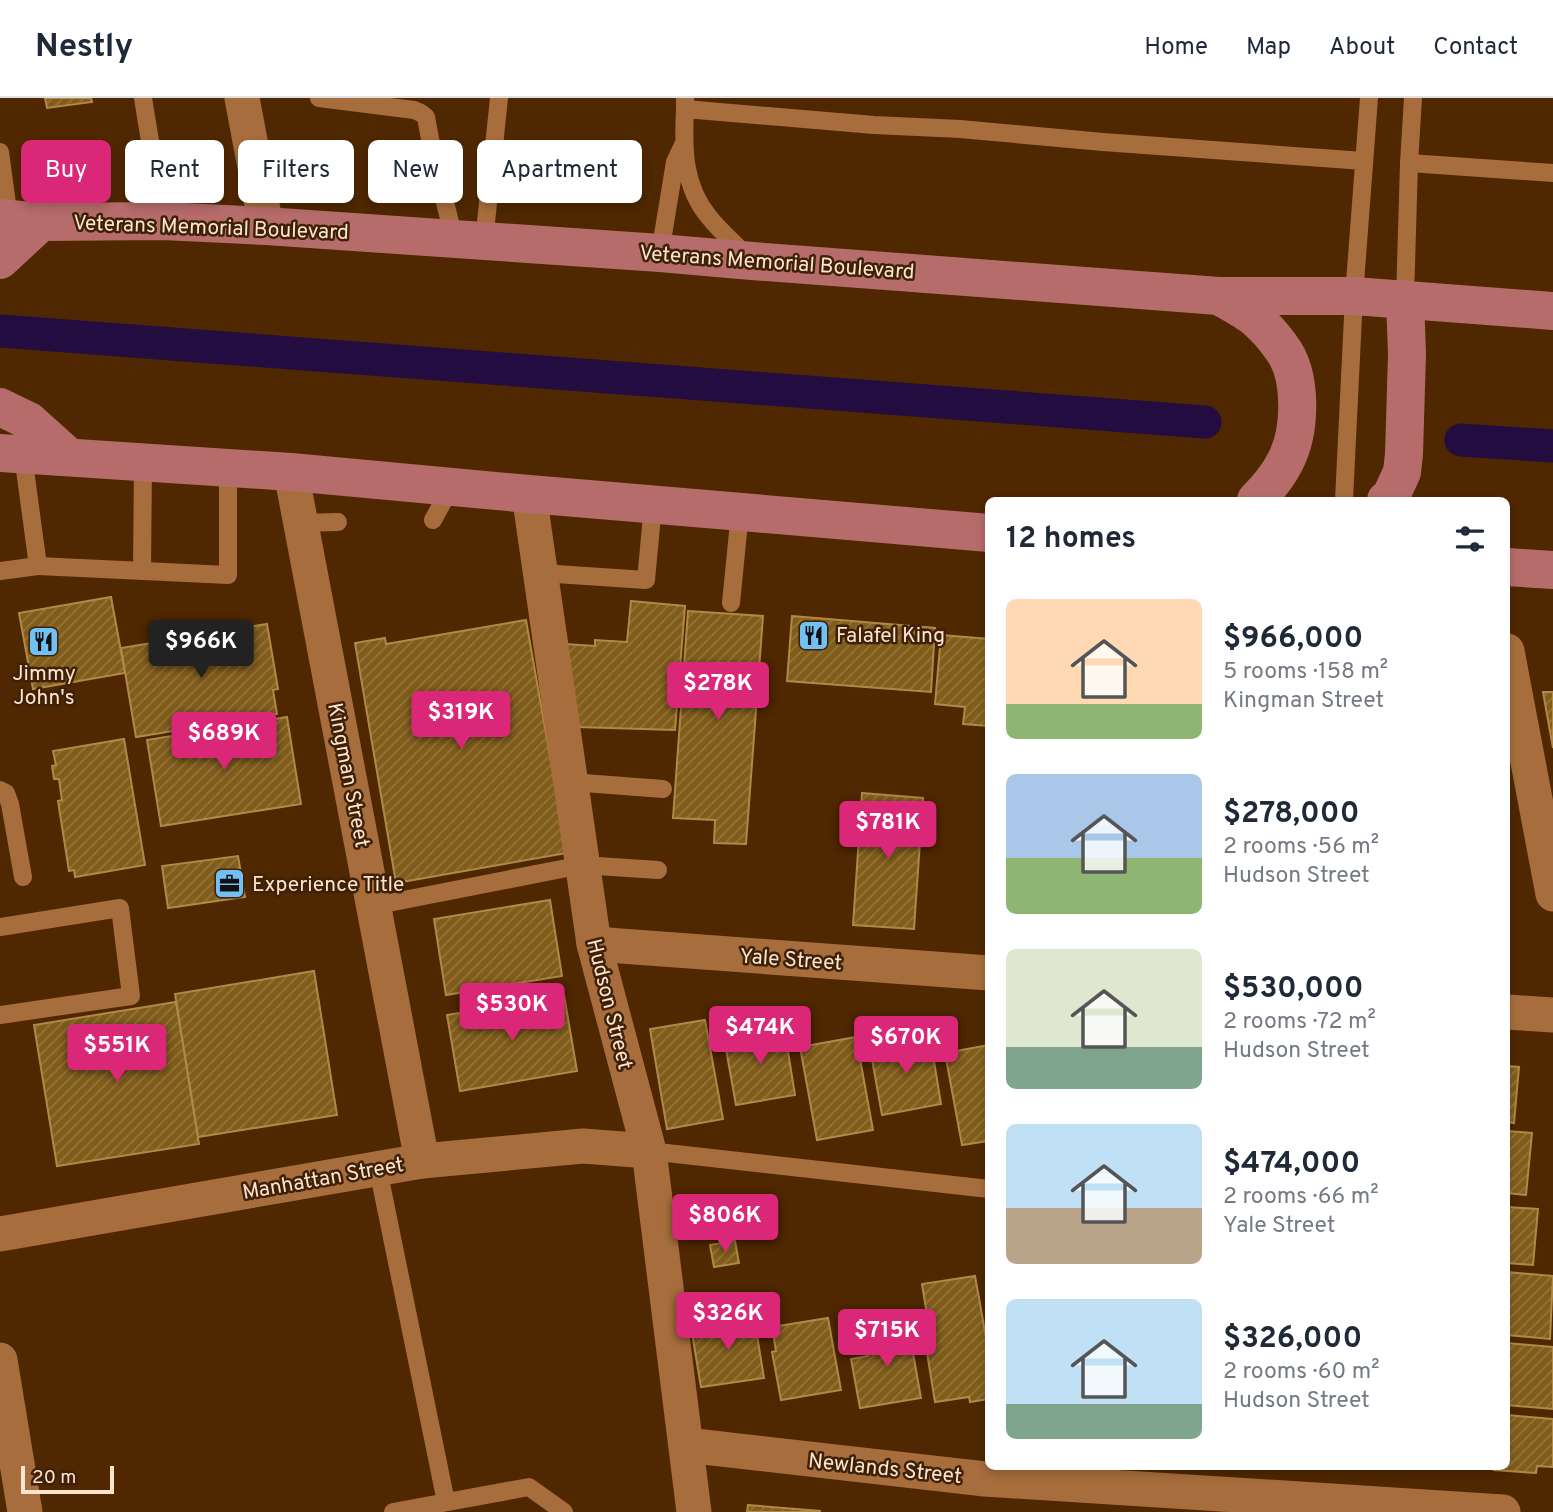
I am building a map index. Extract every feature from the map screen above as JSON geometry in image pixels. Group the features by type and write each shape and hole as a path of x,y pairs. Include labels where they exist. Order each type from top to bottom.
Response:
{"main road":[{"name":"Veterans Memorial Boulevard","path":"17,220 163,221 266,226 1219,296 1354,296 1553,311"},
{"path":"0,260 17,220"},
{"path":"1219,296 1255,318 1283,349 1294,376 1298,406 1293,443 1286,461 1273,481 1258,497"},
{"path":"1390,497 1402,472 1404,453 1405,299"},
{"path":"0,407 29,421 69,457"},
{"path":"12,454 291,472 442,503 529,494 985,533"},
{"path":"1510,567 1553,569"}],"street":[{"path":"242,98 266,226"},
{"name":"Kingman Street","path":"291,472 422,1161"},
{"name":"Hudson Street","path":"529,494 594,944 649,1151 694,1512"},
{"path":"1510,667 1553,894"},
{"name":"Yale Street","path":"594,944 985,973"},
{"path":"1510,1012 1553,1015"},
{"name":"Manhattan Street","path":"0,1234 422,1161 583,1146 649,1151"},
{"path":"0,1360 25,1512"},
{"name":"Newlands Street","path":"687,1446 985,1479 1503,1512"}],"lane":[{"path":"143,98 163,221"},
{"path":"319,98 414,110 426,117 433,155 469,239"},
{"path":"469,239 499,98"},
{"path":"1344,497 1354,296 1369,98"},
{"path":"1405,299 1413,98"},
{"path":"752,261 708,216 690,184 683,145 685,103 874,125 960,129 1364,161"},
{"path":"660,253 675,162 683,145"},
{"path":"0,152 17,220"},
{"path":"1409,163 1553,173"},
{"path":"12,454 38,566"},
{"path":"142,571 143,462"},
{"path":"0,571 38,566 228,575 228,468"},
{"path":"541,573 646,580 653,505"},
{"path":"731,603 740,512"},
{"path":"301,523 338,522"},
{"path":"571,782 663,789"},
{"path":"0,790 6,793 10,804 23,877"},
{"path":"373,906 582,865 658,870"},
{"path":"0,927 120,908 131,996 0,1014"},
{"path":"649,1151 985,1189"},
{"path":"378,1169 446,1502"},
{"path":"393,1512 529,1487 564,1512"}],"building":[{"path":"45,98 91,98 92,102 47,108"},
{"path":"111,597 125,673 33,689 19,613"},
{"path":"631,601 685,606 675,730 577,727 566,644 595,646 595,640 627,642"},
{"path":"688,611 763,616 746,844 714,843 715,820 673,818"},
{"path":"792,616 935,628 931,692 787,681"},
{"path":"526,620 567,853 396,883 355,643 385,638 386,644"},
{"path":"267,624 278,689 273,690 277,714 136,737 121,648"},
{"path":"941,635 985,639 985,726 963,724 965,707 935,704"},
{"path":"1543,692 1553,692 1553,748"},
{"path":"287,717 301,804 161,826 147,740"},
{"path":"124,739 145,865 75,877 74,870 69,871 58,801 62,800 59,779 54,779 52,766 56,765 53,751"},
{"path":"862,793 923,798 914,929 853,925"},
{"path":"238,856 245,897 168,908 162,866"},
{"path":"550,900 562,976 446,995 434,919"},
{"path":"314,971 337,1115 198,1137 175,994"},
{"path":"564,995 577,1071 460,1091 447,1015"},
{"path":"176,1002 199,1144 57,1166 34,1025"},
{"path":"705,1020 723,1119 667,1129 650,1029"},
{"path":"784,1027 795,1095 736,1105 724,1038"},
{"path":"856,1037 873,1130 817,1140 800,1047"},
{"path":"930,1037 941,1104 882,1115 870,1048"},
{"path":"985,1046 985,1142 962,1145 945,1053"},
{"path":"1510,1066 1519,1067 1514,1123 1510,1122"},
{"path":"1510,1131 1532,1133 1526,1195 1510,1193"},
{"path":"1510,1207 1538,1209 1533,1265 1510,1263"},
{"path":"735,1241 739,1263 714,1267 710,1245"},
{"path":"1510,1272 1553,1276 1550,1339 1510,1335"},
{"path":"975,1276 985,1332 985,1400 970,1402 969,1397 935,1402 924,1334 930,1333 922,1284"},
{"path":"754,1317 764,1378 701,1387 691,1327"},
{"path":"828,1318 841,1390 781,1400 772,1352 776,1351 772,1327"},
{"path":"908,1325 921,1398 860,1408 851,1359 868,1356 864,1333"},
{"path":"1510,1343 1553,1347 1553,1409 1510,1405"},
{"path":"1510,1415 1553,1419 1553,1467 1537,1466 1536,1473 1494,1470 1510,1470"},
{"path":"748,1505 820,1511 820,1512 747,1512"}],"waterway":[{"path":"0,331 1205,422"},
{"path":"1461,440 1553,446"}],"place":[{"name":"Falafel King","path":"813,635"},
{"name":"Jimmy John's","path":"44,641"},
{"name":"Experience Title","path":"229,884"}]}
